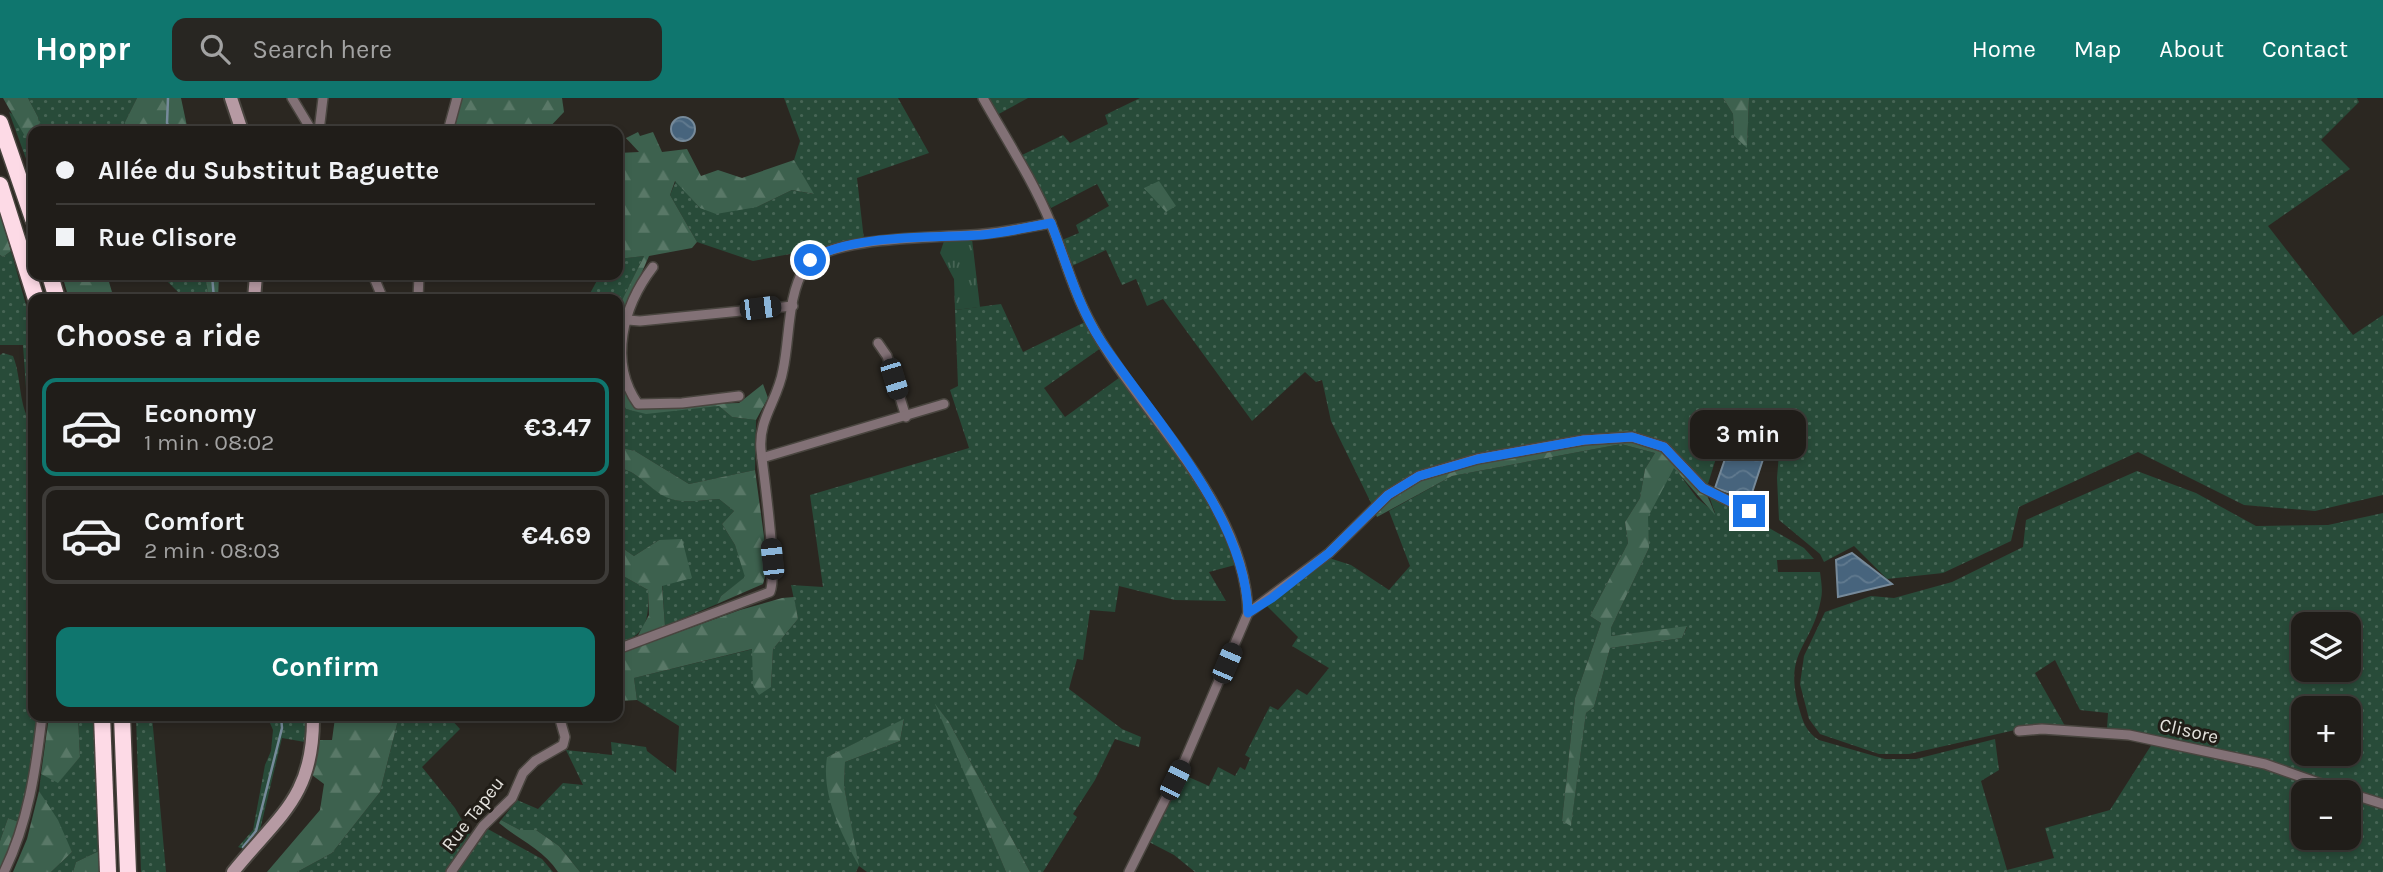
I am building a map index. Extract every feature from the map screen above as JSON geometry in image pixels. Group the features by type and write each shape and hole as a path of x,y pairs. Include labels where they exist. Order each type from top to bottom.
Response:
{"highway":[{"path":"0,123 28,204"},
{"path":"0,185 28,274"},
{"path":"102,721 108,872"},
{"path":"122,721 128,872"}],"street":[{"path":"231,98 240,126"},
{"path":"292,98 309,126"},
{"path":"320,126 323,98"},
{"path":"449,126 457,98"},
{"path":"983,98 1051,223 1087,317 1177,446 1230,534 1248,593 1248,613 1184,762 1129,872"},
{"path":"623,647 769,592 772,572 761,427 778,391 793,306 805,266 824,251 937,235 979,235 1051,223"},
{"path":"623,332 640,288 653,267"},
{"path":"628,320 793,306"},
{"path":"877,343 887,356 906,417"},
{"path":"623,370 631,395 638,404 682,403 739,396"},
{"path":"762,458 944,404"},
{"path":"1248,613 1272,598 1329,553 1388,495 1419,476 1478,459 1584,440 1632,437 1664,447 1703,488 1749,511"},
{"path":"4,872 17,845 35,774 41,721"},
{"path":"233,872 291,804 303,785 310,765 313,721"},
{"name":"Rue Tapeu","path":"451,872 483,826 512,798 523,774 535,761 563,745 565,737 560,721"},
{"name":"Clisore","path":"2019,731 2042,729 2129,735 2265,764 2311,780"},
{"name":"Clisore","path":"2361,797 2383,804"}],"green space":[{"path":"3,98 28,98 40,126 28,126 28,142"},
{"path":"28,98 137,98 125,126 40,126"},
{"path":"137,98 181,98 187,126 125,126"},
{"path":"462,98 562,98 564,112 551,126 455,126"},
{"path":"784,98 898,98 929,153 857,178 864,240 753,261 697,242 670,195 676,181 700,208 757,207 792,190 813,194 794,160 800,141"},
{"path":"987,98 1028,98 997,115"},
{"path":"1140,98 1723,98 1733,114 1734,136 1747,147 1749,98 2357,98 2359,102 2321,140 2350,169 2268,226 2353,335 2383,315 2383,495 2315,511 2244,505 2138,452 2019,507 2011,541 1943,573 1887,579 1854,546 1824,562 1820,554 1779,520 1777,478 1781,429 1728,420 1707,487 1656,440 1431,467 1371,503 1331,421 1322,380 1316,382 1305,372 1252,421 1163,299 1147,306 1136,279 1122,285 1106,250 1072,266 1062,240 1079,233 1076,225 1109,206 1097,184 1051,208 1022,155 1063,135 1070,143 1108,124 1105,115"},
{"path":"1723,98 1749,98 1747,148 1734,136 1733,114"},
{"path":"9,112 16,117 25,132 28,142 28,164"},
{"path":"638,132 640,136 653,132 662,152 687,149 701,176 718,170 742,178 794,160 814,194 792,190 757,207 716,214 700,208 675,181 670,195 697,242 692,248 649,256 623,316 623,298 644,256 623,258 623,153 639,152 626,138"},
{"path":"1159,181 1176,206 1166,212 1144,188"},
{"path":"0,214 11,251 3,257 0,255"},
{"path":"945,238 972,239 980,307 955,310 954,279 940,253"},
{"path":"11,251 28,312 28,394 23,345 0,345 0,255 3,257"},
{"path":"644,256 623,298 623,294 590,294 597,280 623,280 623,258"},
{"path":"63,280 108,280 113,294 68,294"},
{"path":"166,280 206,280 208,294 180,294"},
{"path":"206,280 219,280 218,294 208,294"},
{"path":"1001,304 1023,352 1085,322 1101,348 1044,388 1065,417 1123,375 1200,490 1214,514 1235,565 1209,572 1226,601 1175,600 1119,586 1115,612 1090,610 1083,660 1077,659 1069,689 1122,729 1141,737 1139,747 1115,739 1095,780 1073,814 1077,817 1043,872 1030,872 949,722 937,707 1006,872 867,872 859,866 856,872 580,872 559,846 536,830 520,830 501,820 517,800 538,809 563,783 583,785 566,750 612,755 611,742 646,747 647,751 676,773 679,726 637,700 634,678 753,649 771,687 773,649 798,619 791,585 823,587 810,495 969,448 950,390 958,386 955,310","holes":["904,720 900,741 845,762 844,786 858,863 827,757"]},
{"path":"3,353 13,356 28,419 28,721 39,721 32,780 19,822 8,818 0,841 0,355"},
{"path":"623,380 629,399 638,406 739,403 763,384 768,398 756,420 732,417 719,406 646,414 626,409 623,404"},
{"path":"623,404 626,409 646,413 719,406 732,417 756,420 755,470 689,484 635,451 623,448"},
{"path":"1627,430 1656,443 1682,462 1702,486 1715,515 1674,468 1648,517 1649,548 1611,628 1611,636 1687,626 1682,638 1610,648 1594,707 1586,713 1571,826 1562,821 1575,698 1601,623 1590,616 1628,543 1625,522 1640,498 1645,469 1655,453 1621,444 1452,476 1377,517 1371,503 1431,467 1470,457"},
{"path":"1621,444 1655,453 1645,469 1640,498 1625,522 1628,543 1590,616 1601,623 1575,698 1562,821 1571,825 1586,713 1594,707 1610,648 1682,638 1687,627 1611,636 1611,628 1649,548 1647,517 1674,467 1697,498 1715,513 1708,493 1804,548 1814,559 1777,560 1778,572 1820,572 1822,589 1817,615 1794,673 1800,713 1811,734 1819,740 1885,759 1916,759 1995,739 1999,770 1981,781 2007,870 2054,858 2045,828 2110,810 2152,744 2267,768 2300,780 2291,780 2291,850 2361,850 2361,801 2383,807 2383,872 1195,872 1174,855 1149,842 1184,775 1209,786 1218,767 1235,776 1240,767 1245,770 1250,758 1245,755 1270,706 1278,710 1297,689 1307,695 1329,668 1292,646 1298,637 1267,606 1329,558 1351,565 1389,590 1410,566 1389,511 1452,476"},
{"path":"623,448 635,451 689,484 755,470 768,566 763,584 717,604 721,596 745,577 735,545 722,524 734,511 719,499 670,499 625,469"},
{"path":"623,469 671,499 719,499 734,511 722,524 735,545 746,577 721,596 717,604 665,626 659,540 634,556 623,548"},
{"path":"2137,471 2196,493 2256,526 2328,525 2383,513 2383,800 2361,794 2361,780 2311,780 2142,733 2107,729 2108,713 2080,710 2055,660 2035,673 2065,726 2024,728 1909,754 1879,754 1820,734 1809,719 1800,684 1804,656 1825,612 1871,596 1894,598 1952,582 2023,547 2026,520"},
{"path":"682,539 692,578 662,586 665,626 637,637 649,615 648,590 623,576 623,548 634,556 659,540"},
{"path":"623,576 648,590 647,618 635,636 623,642"},
{"path":"794,597 798,619 773,649 771,687 759,695 753,686 752,649 634,678 637,700 623,701 623,652 740,610"},
{"path":"935,704 949,722 1030,872 1006,872"},
{"path":"904,719 900,741 845,762 844,786 859,866 834,813 827,785 827,757"},
{"path":"48,721 78,721 80,757 58,783 41,774"},
{"path":"78,721 93,721 99,851 76,862 73,872 51,872 72,852 39,791 41,774 58,782 80,757"},
{"path":"136,721 152,721 166,872 141,872"},
{"path":"269,721 305,721 305,742 282,738 259,834 243,849 238,847 253,830 265,765 271,751 273,730"},
{"path":"335,721 398,721 380,792 332,853 297,872 267,872 320,810 324,784 312,775 317,740 332,740"},
{"path":"398,721 453,721 460,729 422,767 455,808 471,836 449,872 297,872 332,853 380,792"},
{"path":"39,791 58,820 72,852 51,872 13,872 27,839"},
{"path":"8,818 19,822 0,872 0,841"},
{"path":"501,820 520,830 536,830 559,846 580,872 558,872 538,851 499,823"},
{"path":"486,828 542,859 553,872 457,872"},
{"path":"99,851 99,872 73,872 76,862"}],"water":[{"path":"683,117 691,121 695,129 691,137 683,141 675,137 671,129 675,121"},
{"path":"1736,427 1770,438 1750,499 1715,488"},
{"path":"1852,553 1892,584 1838,597 1836,560"}],"waterway":[{"path":"168,98 168,126"},
{"path":"212,280 214,294"},
{"path":"243,847 256,831 282,728 281,721"}],"route":[{"path":"810,260 824,251 866,244 937,235 979,235 1051,223 1087,317 1177,446 1230,534 1248,593 1248,613 1272,598 1329,553 1367,512 1388,495 1419,476 1447,465 1544,446 1632,437 1650,440 1664,447 1703,488 1749,511"}]}
